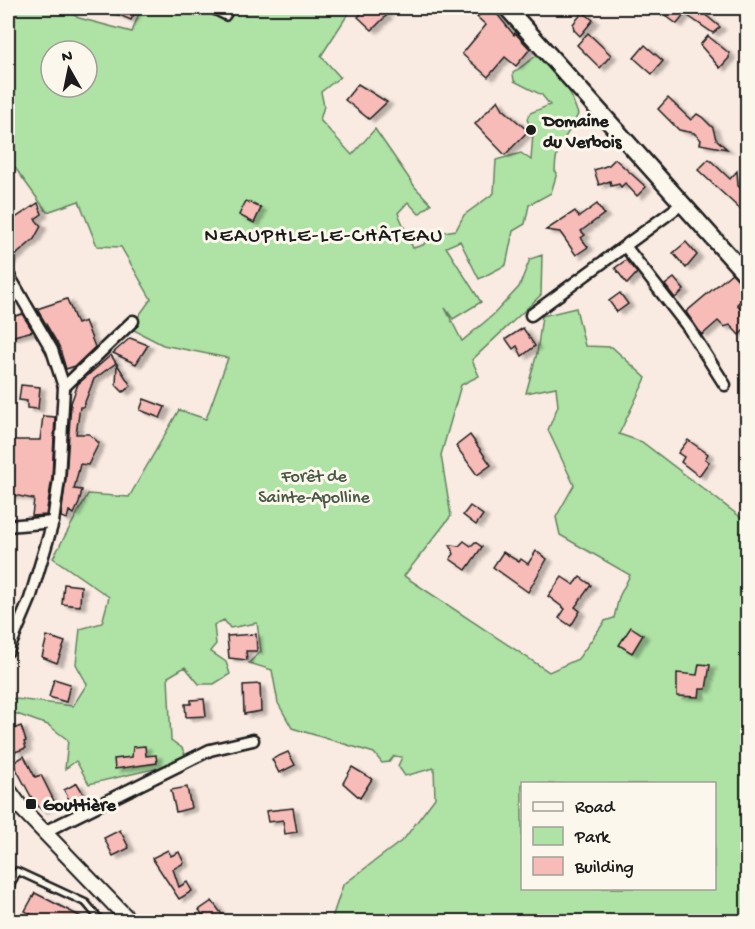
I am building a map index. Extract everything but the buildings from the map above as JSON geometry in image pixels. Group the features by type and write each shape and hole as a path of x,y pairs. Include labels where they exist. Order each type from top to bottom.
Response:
{"main road":[{"path":"507,8 747,277"}],"street":[{"path":"531,315 682,204"},
{"path":"625,246 688,327 725,384"},
{"path":"8,274 52,350 64,387 59,479 53,522 30,599 8,651"},
{"path":"64,387 133,321"},
{"path":"8,526 53,522"},
{"path":"46,831 210,750 253,740"},
{"path":"8,789 22,809 46,831 131,921"}],"lane":[{"path":"208,8 226,17 232,8"},
{"path":"8,892 17,871 86,903 102,921"}],"green space":[{"name":"Forêt de Sainte-Apolline","path":"8,8 62,8 79,18 132,32 141,8 352,8 321,56 340,77 321,92 324,106 320,120 352,155 375,129 415,187 431,204 419,214 408,202 398,213 413,248 423,245 433,234 456,230 464,215 494,193 496,160 521,153 531,160 533,134 527,119 530,113 550,105 542,95 514,81 513,73 536,56 564,77 578,114 557,152 555,171 557,173 551,193 529,205 525,224 513,231 506,265 479,279 460,241 446,247 481,302 453,319 445,308 462,341 493,315 519,287 530,259 542,255 541,295 472,360 479,376 461,385 441,455 451,516 404,576 549,672 578,659 605,621 614,618 619,597 630,575 560,535 556,517 574,485 548,430 558,406 556,387 526,393 537,353 542,316 576,308 585,346 612,347 646,378 619,434 642,442 747,522 747,921 331,921 343,885 404,839 435,798 434,768 405,776 398,766 402,757 394,756 389,762 382,763 374,753 292,728 278,703 272,670 249,663 261,651 257,623 230,628 224,620 214,625 216,644 210,651 226,662 230,674 214,684 199,684 185,667 168,677 171,740 182,748 186,756 162,767 89,784 76,761 65,769 68,740 48,725 8,711 8,698 73,706 87,684 76,664 80,629 102,623 109,597 53,558 88,494 129,497 179,410 206,419 228,358 163,345 130,328 151,299 121,247 97,246 79,201 47,212 8,158"}],"place":[{"name":"Domaine du Verbois","path":"531,130"},
{"name":"Gouttière","path":"31,804"}],"district":[{"name":"NEAUPHLE-LE-CHÂTEAU","path":"324,234"}]}
